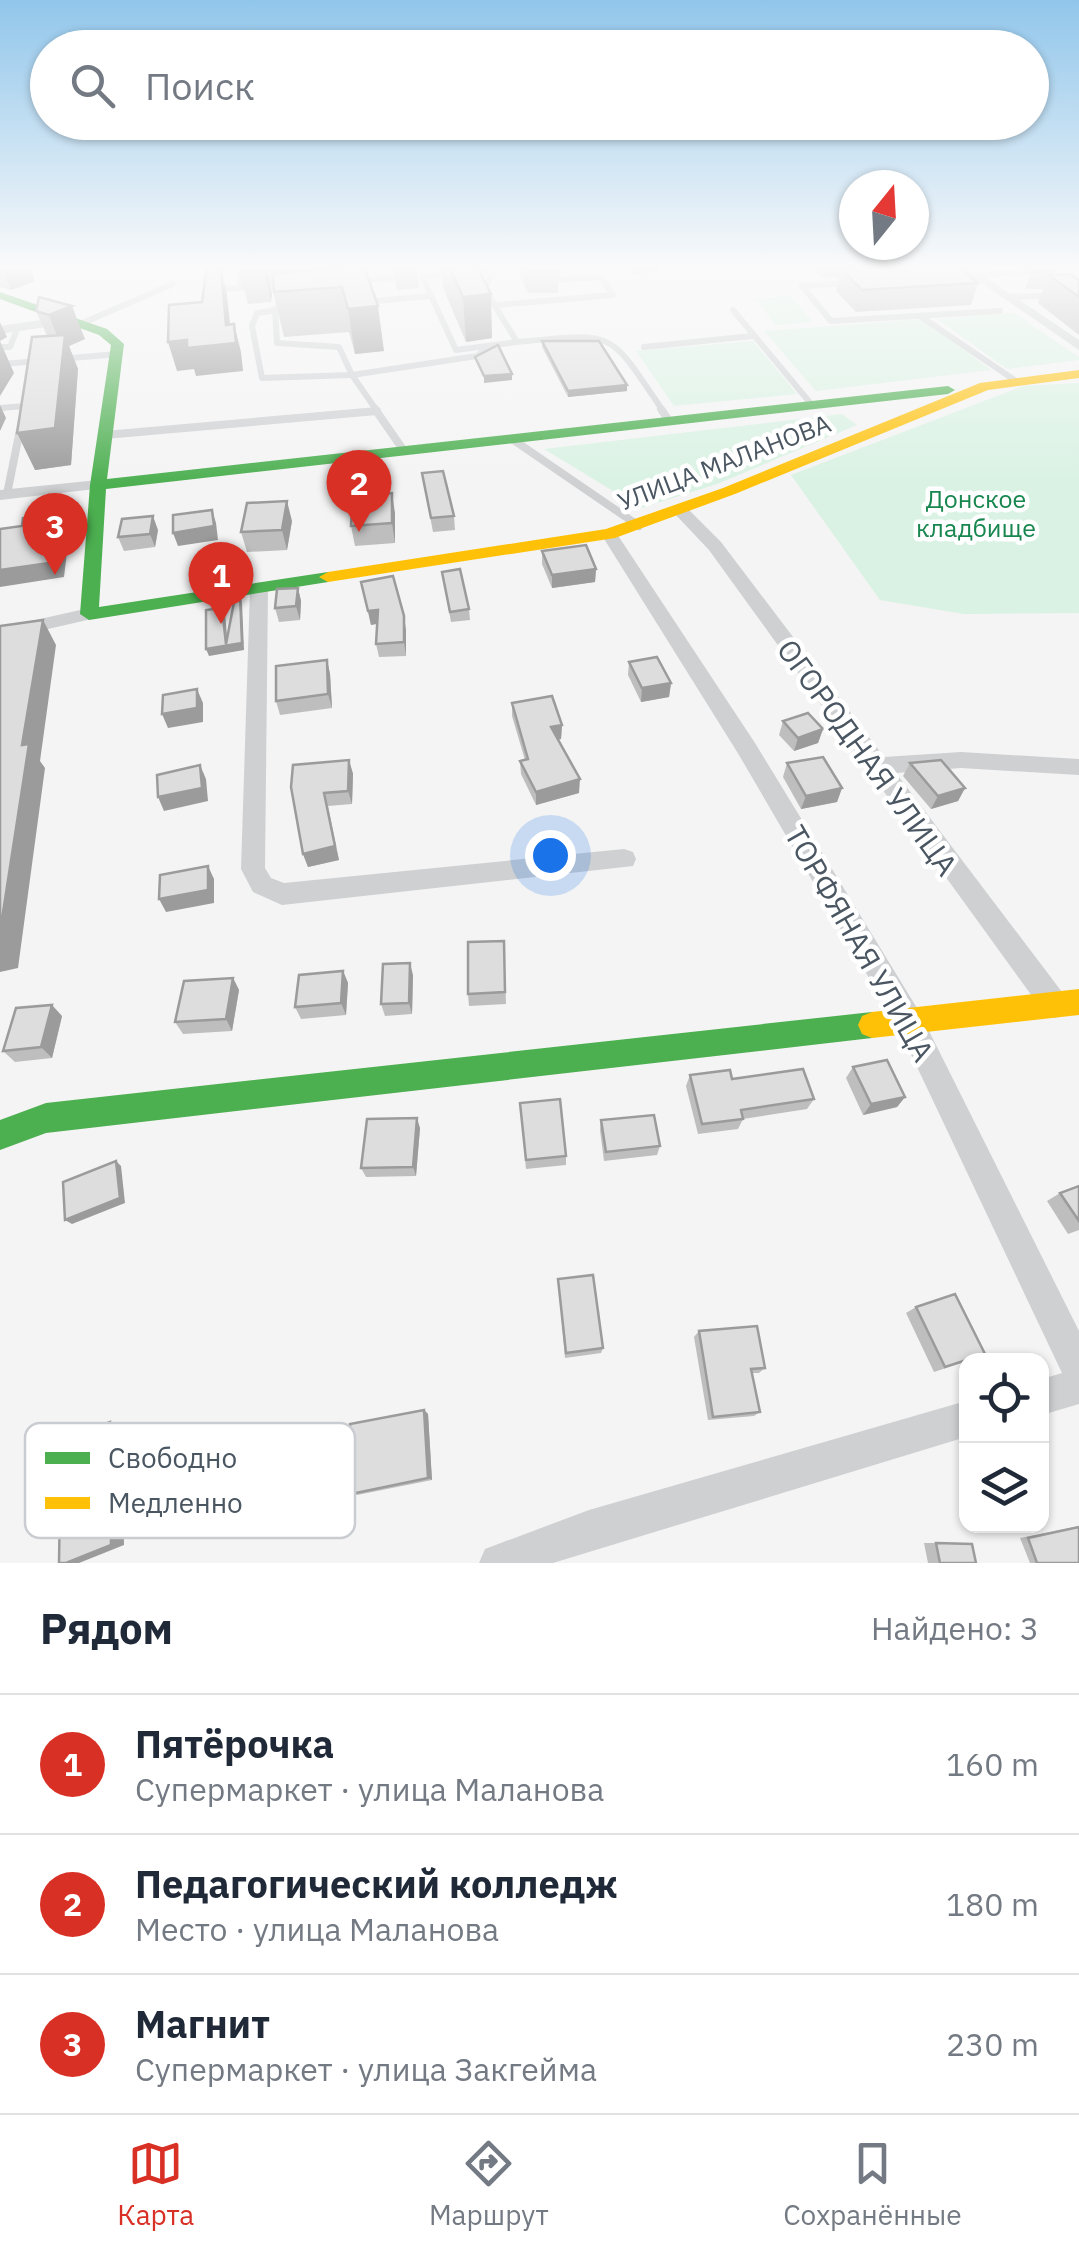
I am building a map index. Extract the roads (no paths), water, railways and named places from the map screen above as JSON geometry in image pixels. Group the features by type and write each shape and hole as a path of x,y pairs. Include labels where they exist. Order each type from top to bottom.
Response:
{"street":[{"path":"89,614 98,485 118,354 118,344 112,339"},
{"name":"УЛИЦА МАЛАНОВА","path":"98,485 1079,374"},
{"name":"УЛИЦА МАЛАНОВА","path":"0,634 89,614 640,526 985,386"},
{"path":"3,494 98,485"},
{"name":"ОГОРОДНАЯ УЛИЦА","path":"680,510 715,546 1054,1005"},
{"name":"ТОРФЯНАЯ УЛИЦА","path":"608,534 747,748 910,1022 1079,1369"},
{"path":"259,588 254,868 262,885 282,894 624,859"},
{"path":"875,766 961,760 1079,767"},
{"path":"0,1135 46,1118 1079,1002"},
{"path":"1049,1395 1079,1386"},
{"path":"499,1563 589,1530 959,1421"}],"lane":[{"path":"254,339 262,378 352,375 477,356 490,346"},
{"path":"277,339 277,343 339,347 352,375 404,451"},
{"path":"451,339 456,350 550,339"},
{"path":"603,339 620,347 669,421"},
{"path":"644,347 723,339"},
{"path":"755,339 812,406"},
{"path":"954,339 1016,381"},
{"path":"0,364 118,354"},
{"path":"32,372 36,361"},
{"path":"3,494 28,388"},
{"path":"0,408 25,406"},
{"path":"105,435 377,411"},
{"path":"0,440 18,438"},
{"path":"512,439 640,526"}],"place":[{"name":"Педагогический колледж","path":"359,532"},
{"name":"Магнит","path":"55,575"},
{"name":"Пятёрочка","path":"221,624"}],"park label":[{"name":"Донское кладбище","path":"976,512"}]}
